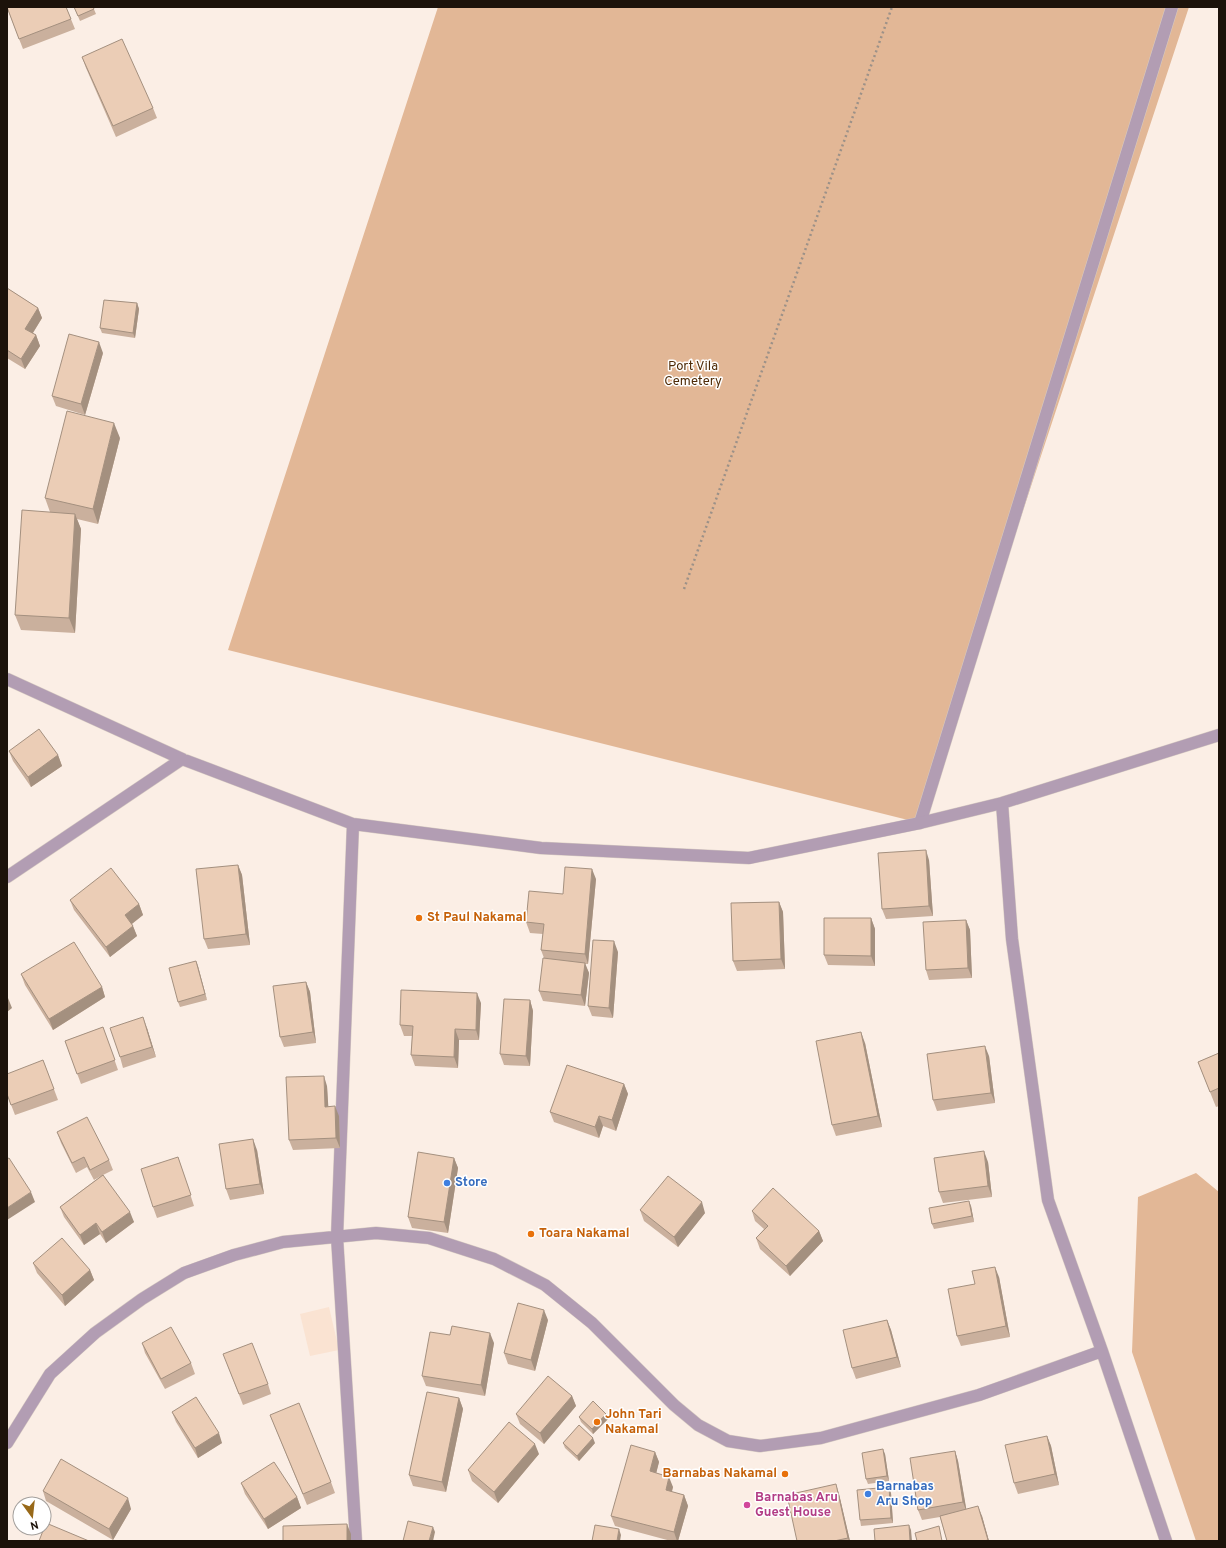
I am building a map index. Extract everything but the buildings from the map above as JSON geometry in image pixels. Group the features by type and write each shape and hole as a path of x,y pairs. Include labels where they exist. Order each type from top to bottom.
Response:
{"street":[{"path":"920,823 1172,7"},
{"path":"7,679 182,759 353,824 541,848 749,858 920,823 1002,803 1219,734"},
{"path":"7,877 182,759"},
{"path":"1002,803 1012,939 1048,1200 1102,1350 1166,1541"},
{"path":"353,824 337,1237 356,1541"},
{"path":"7,1443 50,1374 94,1333 142,1299 184,1273 234,1254 283,1242 376,1233 429,1238 494,1259 545,1285 592,1323 674,1405 698,1425 728,1441 760,1446 821,1438 979,1395 1102,1350"}],"path":[{"path":"684,589 892,7"}],"shaded area":[{"path":"329,1307 339,1350 310,1356 300,1314"}],"green space":[{"name":"Port Vila Cemetery","path":"438,7 1189,7 920,823 228,650"},
{"path":"1196,1173 1219,1192 1219,1541 1196,1541 1132,1352 1138,1197"}],"place":[{"name":"St Paul Nakamal","path":"419,918"},
{"name":"Store","path":"447,1183"},
{"name":"Toara Nakamal","path":"531,1234"},
{"name":"John Tari Nakamal","path":"597,1422"},
{"name":"Barnabas Nakamal","path":"785,1474"},
{"name":"Barnabas Aru Shop","path":"868,1494"},
{"name":"Barnabas Aru Guest House","path":"747,1505"}]}
